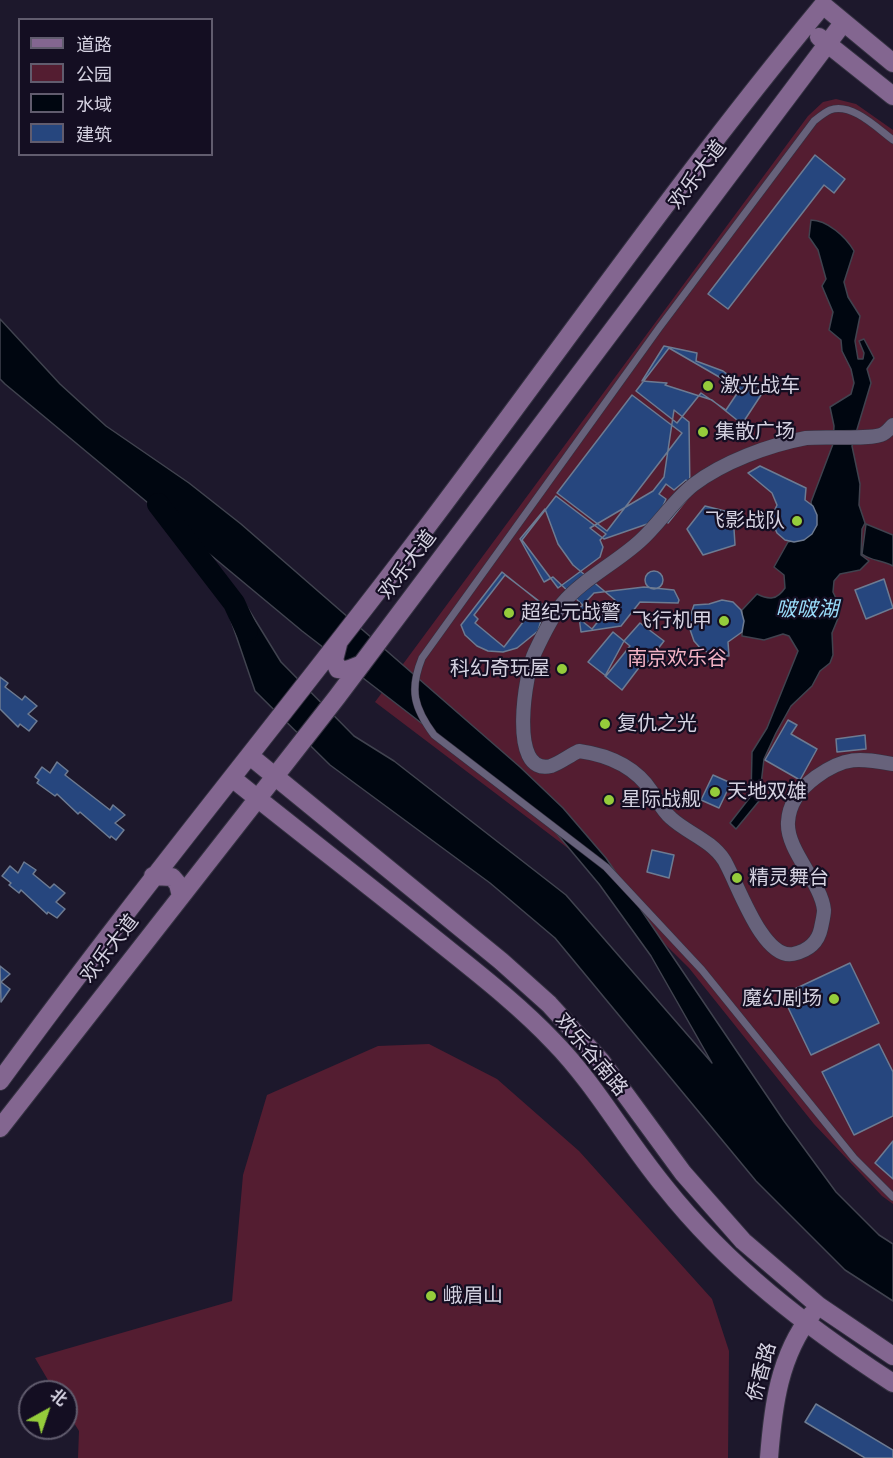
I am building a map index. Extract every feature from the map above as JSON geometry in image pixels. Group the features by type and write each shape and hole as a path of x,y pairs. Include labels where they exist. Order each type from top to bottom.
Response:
{"main road":[{"name":"欢乐大道","path":"0,1081 75,977 314,676 744,105 824,5 843,23 277,776 0,1128"},
{"path":"843,23 893,63"},
{"path":"806,27 893,96"},
{"path":"744,105 754,103 762,106 767,122"},
{"path":"616,274 614,286 618,294 627,297 639,292"},
{"path":"463,478 474,475 483,477 487,486 484,499"},
{"path":"338,644 334,660 338,669 347,670 362,664"},
{"name":"欢乐谷南路","path":"250,756 277,776 549,1004 602,1061 683,1173 743,1240 819,1306 893,1356"},
{"name":"欢乐谷南路","path":"232,778 487,981 555,1043 663,1186 723,1253 805,1324 893,1383"},
{"path":"153,876 172,877 178,884 181,896"},
{"path":"696,1224 709,1230 715,1227 717,1223 715,1211"},
{"name":"侨香路","path":"769,1458 776,1394 785,1358 805,1324 819,1306"}],"street":[{"path":"893,425 883,434 804,439 736,460 693,485 641,541 561,605 534,653 526,684 523,719 525,749 530,758 539,764 550,766 579,751 596,753 620,762 637,775 672,819 699,836 723,859 759,930 773,949 790,955 810,948 819,935 824,910 792,840 788,823 793,802 805,786 836,763 861,760 893,764"}],"lane":[{"path":"893,140 862,117 845,110 831,109 814,121 659,328 422,658 415,677 415,698 421,717 434,735 606,867 702,970 854,1158 893,1197"}],"green space":[{"name":"南京欢乐谷","path":"836,99 856,104 893,130 893,1204 882,1196 814,1124 689,968 569,849 375,702 808,116 823,102"},
{"path":"429,1044 497,1079 579,1151 712,1299 729,1351 728,1458 78,1458 78,1380 48,1380 35,1358 232,1301 243,1175 267,1095 378,1046"}],"water":[{"name":"啵啵湖","path":"811,220 836,230 854,251 844,282 848,297 860,316 855,341 858,359 863,359 864,353 859,341 864,339 874,358 867,369 871,383 852,446 860,484 859,505 865,523 862,529 861,555 869,561 860,570 840,574 834,581 833,592 840,607 832,633 833,655 830,663 820,671 812,686 791,706 764,759 759,801 736,829 730,823 751,796 752,752 767,728 798,651 789,636 783,634 764,640 742,636 742,610 757,594 772,598 779,595 785,588 784,575 774,567 788,542 805,538 815,520 811,502 833,444 834,426 830,407 851,394 854,383 851,369 842,351 841,340 829,330 833,312 822,286 826,279 818,250 809,237"},
{"path":"0,319 60,384 106,426 189,483 241,524 520,767 563,808 606,858 784,1121 836,1192 879,1235 893,1244 893,1301 845,1270 756,1181 555,938 490,883 330,765 255,691 227,609 241,597 281,662 354,736 394,761 566,895 712,1063 651,956 599,884 552,828 481,769 302,631 5,384 0,379"},
{"name":"啵啵湖","path":"866,524 893,535 893,566 862,554"}],"building":[{"path":"815,155 845,179 834,193 824,185 728,309 708,294"},
{"path":"664,346 697,353 696,361 723,371 750,391 754,385 763,392 742,424 712,400 665,385 667,383 642,381"},
{"path":"669,348 740,389 726,410 701,393 677,423 636,391"},
{"path":"632,395 682,433 607,531 557,493"},
{"path":"674,410 689,422 690,494 673,515 604,539 590,528 653,491 664,477"},
{"path":"760,466 806,488 805,500 813,506 817,515 817,525 812,534 804,540 794,542 785,540 777,533 773,524 773,514 777,505 772,493 748,473"},
{"path":"686,480 696,488 668,523 659,515 666,499 659,494 666,484 674,490"},
{"path":"556,496 606,534 600,540 603,547 600,557 558,588 522,540"},
{"path":"705,506 733,513 735,545 703,555 687,529"},
{"path":"545,509 558,544 573,565 615,600 592,629 582,621 589,611 553,577 544,582 520,539"},
{"path":"650,571 658,571 663,576 661,587 650,589 645,584 645,576"},
{"path":"502,572 542,604 542,617 538,631 517,648 503,652 488,651 477,646 465,635 461,625"},
{"path":"505,575 539,601 504,647 475,623 478,619 474,615"},
{"path":"884,579 893,608 866,619 855,590"},
{"path":"644,587 674,590 679,600 678,603 640,602 621,626 581,632 578,610 594,593"},
{"path":"722,600 733,602 741,610 744,621 742,632 728,642 729,656 719,656 702,650 694,641 685,615 690,617 694,605"},
{"path":"640,623 664,641 647,663 644,661 622,690 605,676 624,641"},
{"path":"613,632 630,646 606,676 588,662"},
{"path":"0,677 8,683 5,687 22,700 25,696 37,706 28,714 37,721 29,731 20,724 18,727 0,709"},
{"path":"788,720 797,725 791,734 817,749 800,780 765,760"},
{"path":"865,735 866,749 837,752 836,739"},
{"path":"57,762 68,771 65,775 110,810 113,805 125,815 115,823 124,830 116,840 111,836 110,838 80,812 78,814 57,794 55,796 37,783 39,780 35,777 42,767 50,773"},
{"path":"713,775 731,783 719,808 701,800"},
{"path":"652,850 674,855 669,878 647,872"},
{"path":"24,862 36,870 33,874 50,888 54,884 65,893 56,902 65,909 57,918 48,912 47,914 21,890 19,893 2,876 10,866 18,873"},
{"path":"850,963 879,1023 811,1055 782,995"},
{"path":"0,966 10,974 1,982 10,989 1,1002"},
{"path":"879,1044 893,1072 893,1116 854,1135 822,1072"},
{"path":"893,1141 893,1179 875,1163"},
{"path":"816,1404 893,1450 893,1458 865,1458 805,1422"}],"waterway":[{"path":"158,504 234,603 247,631"}],"place":[{"name":"激光战车","path":"708,386"},
{"name":"集散广场","path":"703,432"},
{"name":"飞影战队","path":"797,521"},
{"name":"超纪元战警","path":"509,613"},
{"name":"飞行机甲","path":"724,621"},
{"name":"科幻奇玩屋","path":"562,669"},
{"name":"复仇之光","path":"605,724"},
{"name":"天地双雄","path":"715,792"},
{"name":"星际战舰","path":"609,800"},
{"name":"精灵舞台","path":"737,878"},
{"name":"魔幻剧场","path":"834,999"},
{"name":"峨眉山","path":"431,1296"}]}
